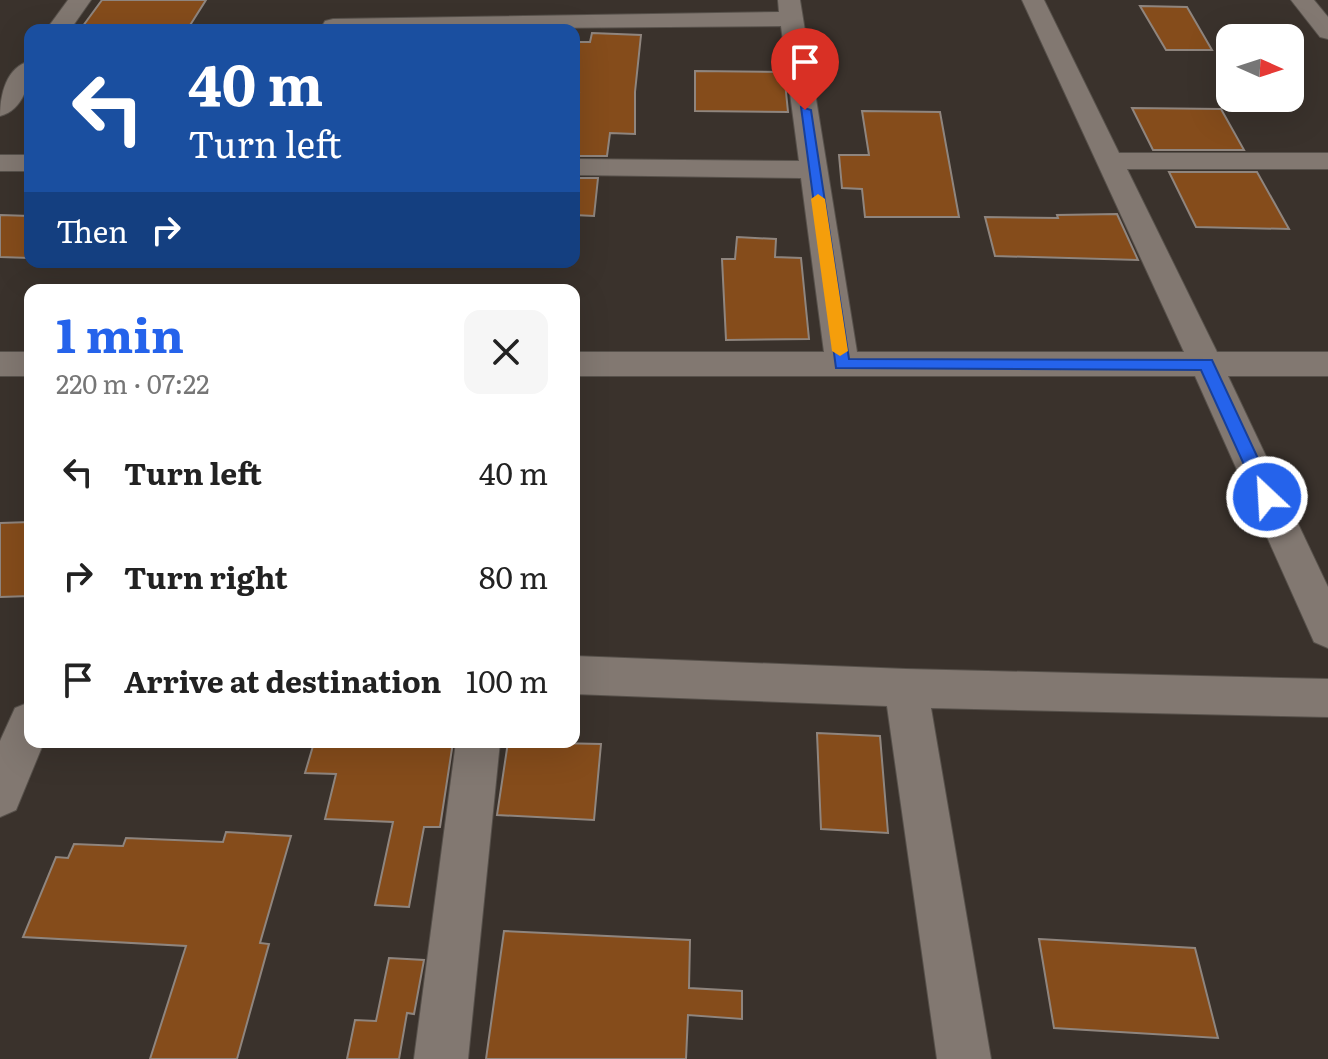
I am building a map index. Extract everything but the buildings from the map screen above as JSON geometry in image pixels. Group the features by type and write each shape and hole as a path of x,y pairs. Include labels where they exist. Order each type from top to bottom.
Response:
{"street":[{"path":"62,24 80,0"},
{"path":"334,24 343,0"},
{"path":"1033,0 1328,630"},
{"path":"1302,0 1326,27"},
{"path":"434,24 790,10 842,364"},
{"path":"0,108 24,76"},
{"path":"1110,161 1328,161"},
{"path":"0,163 24,163"},
{"path":"580,167 814,170"},
{"path":"0,364 24,364"},
{"path":"580,364 1328,364"},
{"path":"580,675 906,688 1328,698"},
{"path":"906,688 964,1059"},
{"path":"0,795 24,737"},
{"path":"441,1059 477,748"}],"slow traffic":[{"path":"818,199 840,351"}],"route":[{"path":"805,110 842,364 1206,364 1267,497"}]}
